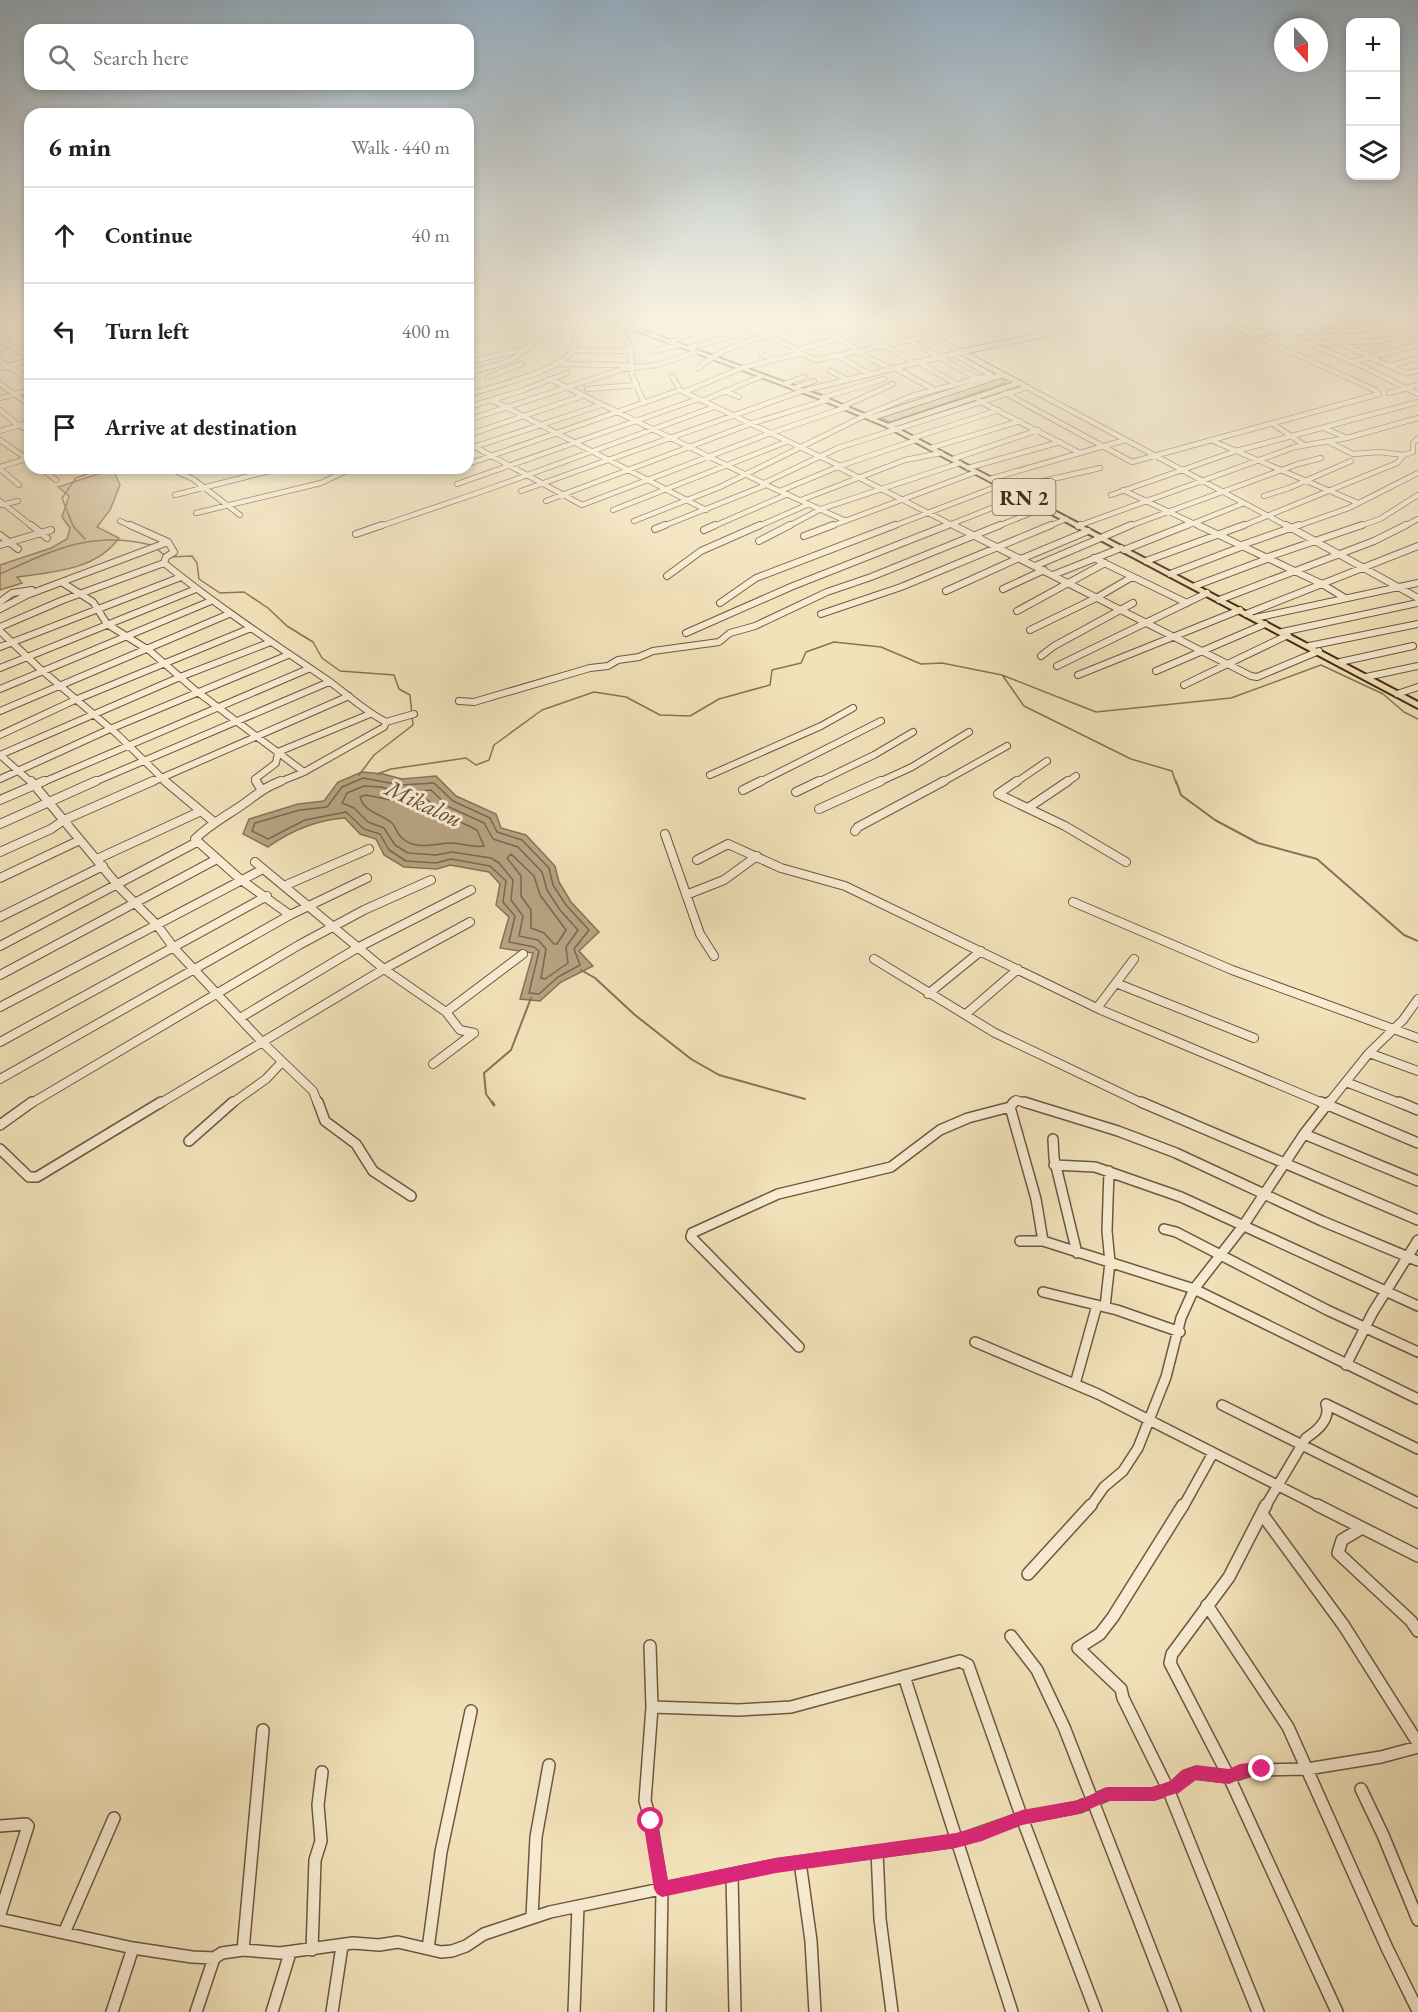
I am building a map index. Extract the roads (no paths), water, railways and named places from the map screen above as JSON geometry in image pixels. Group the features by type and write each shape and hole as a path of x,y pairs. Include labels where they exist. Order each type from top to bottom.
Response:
{"highway":[{"name":"RN 2","path":"868,416 1310,646 1418,705"}],"main road":[{"path":"892,427 924,416"}],"street":[{"path":"7,416 24,428"},
{"path":"474,433 525,416"},
{"path":"476,447 568,416"},
{"path":"474,462 607,416"},
{"path":"625,416 846,521"},
{"path":"457,484 651,416"},
{"path":"356,534 526,476 689,416"},
{"path":"521,491 732,416 839,466 1200,652 1254,677 1319,651"},
{"path":"546,501 774,416"},
{"path":"476,447 582,505 820,416"},
{"path":"634,521 687,501 868,416"},
{"path":"655,529 706,510 819,457 892,427 930,416"},
{"path":"780,491 839,466 982,416"},
{"path":"1010,416 1080,453"},
{"path":"1046,416 1129,462 1303,416"},
{"path":"1081,416 1201,482 1314,540 1398,586 1418,600"},
{"path":"1110,495 1236,450 1368,416"},
{"path":"522,417 706,510"},
{"path":"1078,526 1304,445 1347,438 1418,418"},
{"path":"931,448 1020,421"},
{"path":"0,431 24,424"},
{"path":"1273,424 1304,445"},
{"path":"1324,428 1347,438"},
{"path":"759,541 821,509 1038,430"},
{"path":"1329,442 1351,454 1380,452 1404,454 1413,452 1413,443 1418,438"},
{"path":"0,440 24,456"},
{"path":"990,479 1125,440"},
{"path":"1213,441 1358,503"},
{"path":"613,510 786,442"},
{"path":"968,468 1060,442"},
{"path":"801,500 905,460 941,453"},
{"path":"1146,561 1332,491 1397,463 1404,454"},
{"path":"1035,566 1100,537 1282,470 1321,458"},
{"path":"0,468 24,461"},
{"path":"1264,496 1276,494 1351,461"},
{"path":"0,468 20,485"},
{"path":"1009,489 1100,468"},
{"path":"804,536 976,472"},
{"path":"48,474 56,480"},
{"path":"182,474 193,479 240,515"},
{"path":"175,495 258,474"},
{"path":"196,513 321,483 337,474"},
{"path":"1170,574 1358,503 1418,474"},
{"path":"720,603 756,579 1001,485"},
{"path":"1123,490 1322,584 1345,598"},
{"path":"704,530 788,494"},
{"path":"1195,586 1314,540 1380,519 1418,495"},
{"path":"686,633 793,586 1022,496"},
{"path":"1,504 18,501"},
{"path":"1053,575 1244,503"},
{"path":"1,504 47,538"},
{"path":"667,576 701,551 809,504"},
{"path":"459,701 474,702 590,668 608,666 618,660 639,657 653,651 719,642 730,633 756,626 827,591 870,577 1044,508"},
{"path":"821,614 883,594 1066,519"},
{"path":"1219,600 1374,541 1418,519"},
{"path":"120,521 168,542 174,552 166,557 164,563"},
{"path":"0,545 51,530"},
{"path":"946,591 1088,531"},
{"path":"0,535 18,549"},
{"path":"0,609 168,542"},
{"path":"1078,675 1172,637 1322,584 1418,546"},
{"path":"1094,558 1187,603"},
{"path":"164,563 211,601 349,696 370,714 386,722 414,714"},
{"path":"164,563 80,593 0,629 11,643 58,686 110,729 199,812 214,822"},
{"path":"1017,611 1105,563"},
{"path":"1003,589 1044,570"},
{"path":"0,647 181,577"},
{"path":"1030,630 1096,598 1132,577"},
{"path":"63,582 99,608 107,624 146,648 180,677 304,772"},
{"path":"1255,618 1418,583"},
{"path":"0,668 196,589"},
{"path":"0,603 12,593 43,590"},
{"path":"1058,666 1207,593"},
{"path":"1184,685 1285,633 1418,600"},
{"path":"0,689 211,601"},
{"path":"0,603 12,603"},
{"path":"1041,656 1054,646 1133,603"},
{"path":"0,711 229,614"},
{"path":"1156,671 1265,624"},
{"path":"1310,646 1418,624"},
{"path":"0,735 75,700 251,628"},
{"path":"271,642 180,677 0,755 34,784 117,884 157,925 174,948 262,1042 313,1091 325,1120 356,1144 373,1171 411,1196"},
{"path":"1340,662 1413,646"},
{"path":"0,779 198,691 288,655"},
{"path":"1366,676 1418,666"},
{"path":"1409,668 1418,675"},
{"path":"0,800 126,744 308,669"},
{"path":"0,824 48,801 329,682"},
{"path":"1397,693 1418,687"},
{"path":"0,852 51,829 64,820 349,696"},
{"path":"710,775 820,726 853,708"},
{"path":"278,752 370,714"},
{"path":"743,790 881,720"},
{"path":"290,915 240,879 195,839 214,822 246,802 261,789 304,772 384,727 386,722"},
{"path":"796,792 914,732"},
{"path":"819,809 912,767 969,732"},
{"path":"855,831 858,827 923,790 961,774 1007,747"},
{"path":"261,789 255,779 276,763 278,752"},
{"path":"1047,761 998,794 1065,826 1126,862"},
{"path":"1028,808 1076,776"},
{"path":"0,917 199,812"},
{"path":"665,834 699,934 714,956"},
{"path":"0,878 80,840"},
{"path":"0,946 197,842"},
{"path":"697,860 728,844 781,868 845,886 1097,1008 1418,1143"},
{"path":"284,886 369,849"},
{"path":"687,895 700,892 729,877 757,856"},
{"path":"0,975 217,859"},
{"path":"255,862 384,969 446,1012 460,1030 474,1033 434,1064"},
{"path":"0,1007 262,869"},
{"path":"0,1079 290,915 367,878"},
{"path":"0,1125 55,1086 219,994 333,926 398,893 431,880"},
{"path":"240,1018 359,947 471,890"},
{"path":"0,1042 267,897"},
{"path":"1073,902 1212,962 1418,1038"},
{"path":"0,1149 29,1177 37,1177 384,969 470,922"},
{"path":"928,994 981,951"},
{"path":"446,1012 523,954"},
{"path":"874,959 995,1034 1079,1071 1116,1092 1418,1220"},
{"path":"1097,1008 1134,959"},
{"path":"966,1014 1018,969"},
{"path":"1116,983 1254,1038"},
{"path":"1028,1574 1083,1516 1104,1487 1123,1471 1138,1448 1180,1332 1182,1318 1194,1290 1222,1256 1304,1134 1369,1053 1394,1030 1418,999"},
{"path":"1369,1053 1418,1071"},
{"path":"189,1141 242,1094 266,1079 282,1062"},
{"path":"1346,1082 1418,1110"},
{"path":"799,1347 691,1237 692,1233 778,1194 891,1167 948,1126 1010,1107 1016,1100 1119,1131 1176,1153 1322,1221 1418,1261"},
{"path":"1010,1107 1035,1198 1043,1241"},
{"path":"1304,1134 1418,1181"},
{"path":"1053,1139 1054,1165 1062,1184 1077,1253"},
{"path":"1054,1165 1087,1166 1109,1171 1181,1197 1418,1306"},
{"path":"1075,1384 1101,1306 1110,1262 1107,1231 1109,1171"},
{"path":"1164,1229 1176,1232 1365,1328 1418,1352"},
{"path":"1346,1365 1365,1328 1418,1240"},
{"path":"1020,1241 1043,1241 1194,1290 1418,1399"},
{"path":"1043,1292 1101,1306 1180,1332"},
{"path":"975,1342 1075,1384 1150,1420 1276,1486 1402,1546 1418,1556"},
{"path":"1337,2012 1229,1777 1170,1663 1172,1654 1229,1577 1276,1486 1303,1444 1324,1421 1328,1410 1326,1404 1418,1449"},
{"path":"1222,1405 1418,1503"},
{"path":"1214,1454 1113,1617 1100,1634 1078,1648 1122,1689 1123,1698 1168,1790 1258,2012"},
{"path":"0,1919 171,1955 214,1958 222,1953 243,1950 290,1953 363,1943 379,1946 398,1942 441,1952 452,1951 466,1946 484,1934 532,1917 800,1862 956,1840 990,1831 1022,1818 1063,1811 1108,1794 1153,1794 1168,1790 1186,1776 1196,1773 1229,1777 1250,1770 1307,1769 1381,1757 1418,1745 1396,1705 1316,1584 1262,1514"},
{"path":"1362,1528 1342,1540 1338,1553 1414,1617 1418,1631"},
{"path":"1207,1605 1271,1700 1307,1769 1387,1948 1418,2011"},
{"path":"1011,1636 1047,1689 1175,2012"},
{"path":"650,1646 652,1707 645,1801 651,1821 662,1889 660,2012"},
{"path":"652,1707 751,1709 788,1707 808,1704 818,1698 849,1689 960,1661 968,1665 1022,1818 1096,2012"},
{"path":"904,1676 1012,2012"},
{"path":"428,1949 441,1852 471,1711"},
{"path":"243,1950 263,1730"},
{"path":"532,1917 536,1837 549,1765"},
{"path":"312,1950 315,1860 321,1841 318,1805 322,1772"},
{"path":"1361,1789 1388,1845 1418,1920"},
{"path":"64,1933 114,1818"},
{"path":"0,1826 26,1824 28,1826 0,1914"},
{"path":"877,1851 880,1919 892,2012"},
{"path":"800,1862 811,1941 815,2012"},
{"path":"732,1875 735,2012"},
{"path":"574,2012 578,1906"},
{"path":"332,2012 342,1946"},
{"path":"111,2012 133,1948"},
{"path":"272,2012 290,1953"},
{"path":"196,2012 214,1958"}],"water":[{"path":"362,772 402,779 436,776 456,796 496,814 501,828 526,835 555,866 559,882 571,902 599,932 579,951 593,966 561,982 540,1001 520,999 533,953 500,948 509,917 496,905 500,884 489,872 450,865 437,869 404,867 384,855 376,839 360,834 345,818 305,827 268,847 243,834 249,819 298,804 324,801 338,782"}],"waterway":[{"name":"Mikalou","path":"85,539 73,526 62,498 76,478 88,474"},
{"path":"0,574 56,550 91,541 130,541 151,545"},
{"name":"Mikalou","path":"156,548 165,556"},
{"name":"Mikalou","path":"170,557 192,556 197,563 199,579 220,593 244,592 268,608 287,626 313,642 322,658 340,671 394,675 399,689 410,695 413,725 374,755 359,775"},
{"path":"377,774 391,769 466,758 476,765 489,760 494,745 542,710 594,692 626,697 660,715 690,716 719,699 770,685 772,670 801,663 806,652 834,642 881,647 921,664 942,663 1002,675 1096,712 1231,698 1321,665 1383,694 1404,712 1418,719"},
{"path":"1003,676 1024,706 1131,759 1172,771 1176,783"},
{"path":"1176,781 1181,795 1215,820 1258,843 1317,859 1404,935 1418,941"},
{"name":"Mikalou","path":"581,970 595,978 635,1015 691,1059 719,1075 805,1099"},
{"path":"493,1104 486,1094 484,1073 511,1050 531,998"}]}
